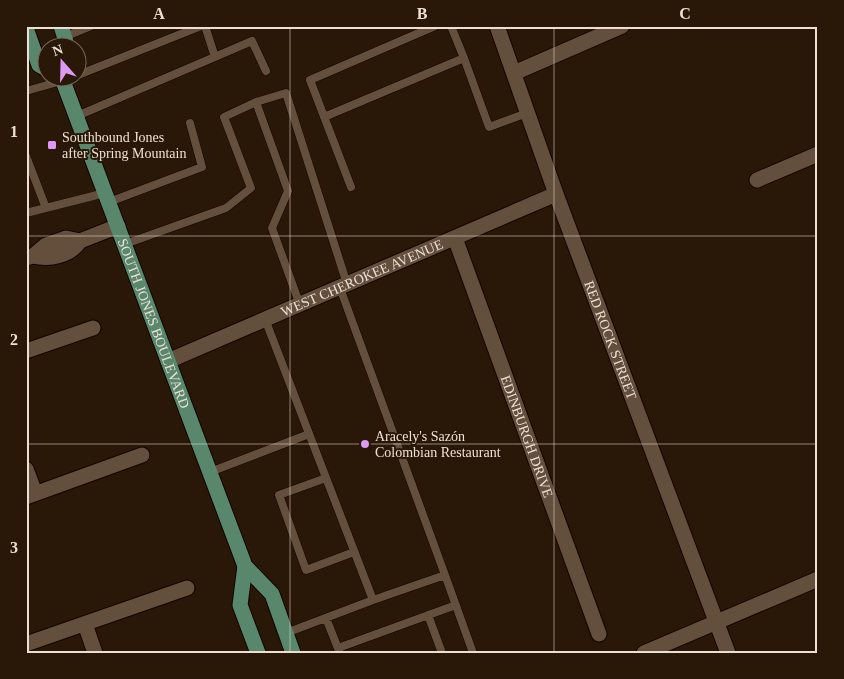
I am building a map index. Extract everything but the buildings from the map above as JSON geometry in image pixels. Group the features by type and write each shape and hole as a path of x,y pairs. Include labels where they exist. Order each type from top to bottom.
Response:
{"main road":[{"path":"27,35 38,60"},
{"name":"SOUTH JONES BOULEVARD","path":"70,88 77,116 245,566 272,594 293,653"},
{"name":"SOUTH JONES BOULEVARD","path":"245,566 240,605 258,653"}],"street":[{"name":"RED ROCK STREET","path":"497,26 556,194 728,653"},
{"path":"514,73 622,26"},
{"path":"757,180 818,154"},
{"name":"WEST CHEROKEE AVENUE","path":"168,361 556,194"},
{"path":"30,257 46,259 74,249 80,241 118,226"},
{"name":"EDINBURGH DRIVE","path":"455,238 599,634"},
{"path":"26,351 93,328"},
{"path":"26,469 31,495 142,455"},
{"path":"644,653 818,579"},
{"path":"26,644 187,588"},
{"path":"85,624 95,653"}],"lane":[{"path":"64,37 91,26"},
{"path":"88,70 201,26"},
{"path":"205,26 215,57"},
{"path":"351,187 310,80 435,26"},
{"path":"451,26 489,127 527,113"},
{"path":"77,116 252,41 266,71"},
{"path":"324,117 464,58"},
{"path":"26,92 38,88"},
{"path":"125,244 226,208 251,188 224,117 256,102 286,93 343,286 473,653"},
{"path":"256,102 288,192 272,228 300,305"},
{"path":"26,213 107,197 202,167 190,123"},
{"path":"26,156 46,208"},
{"path":"266,319 373,600"},
{"path":"210,472 309,434"},
{"path":"326,478 279,495 306,570 354,552"},
{"path":"286,633 446,575"},
{"path":"326,618 338,650 456,605"},
{"path":"428,615 442,653"}],"place":[{"name":"Southbound Jones after Spring Mountain","path":"52,145"},
{"name":"Aracely's Sazón Colombian Restaurant","path":"365,444"}]}
